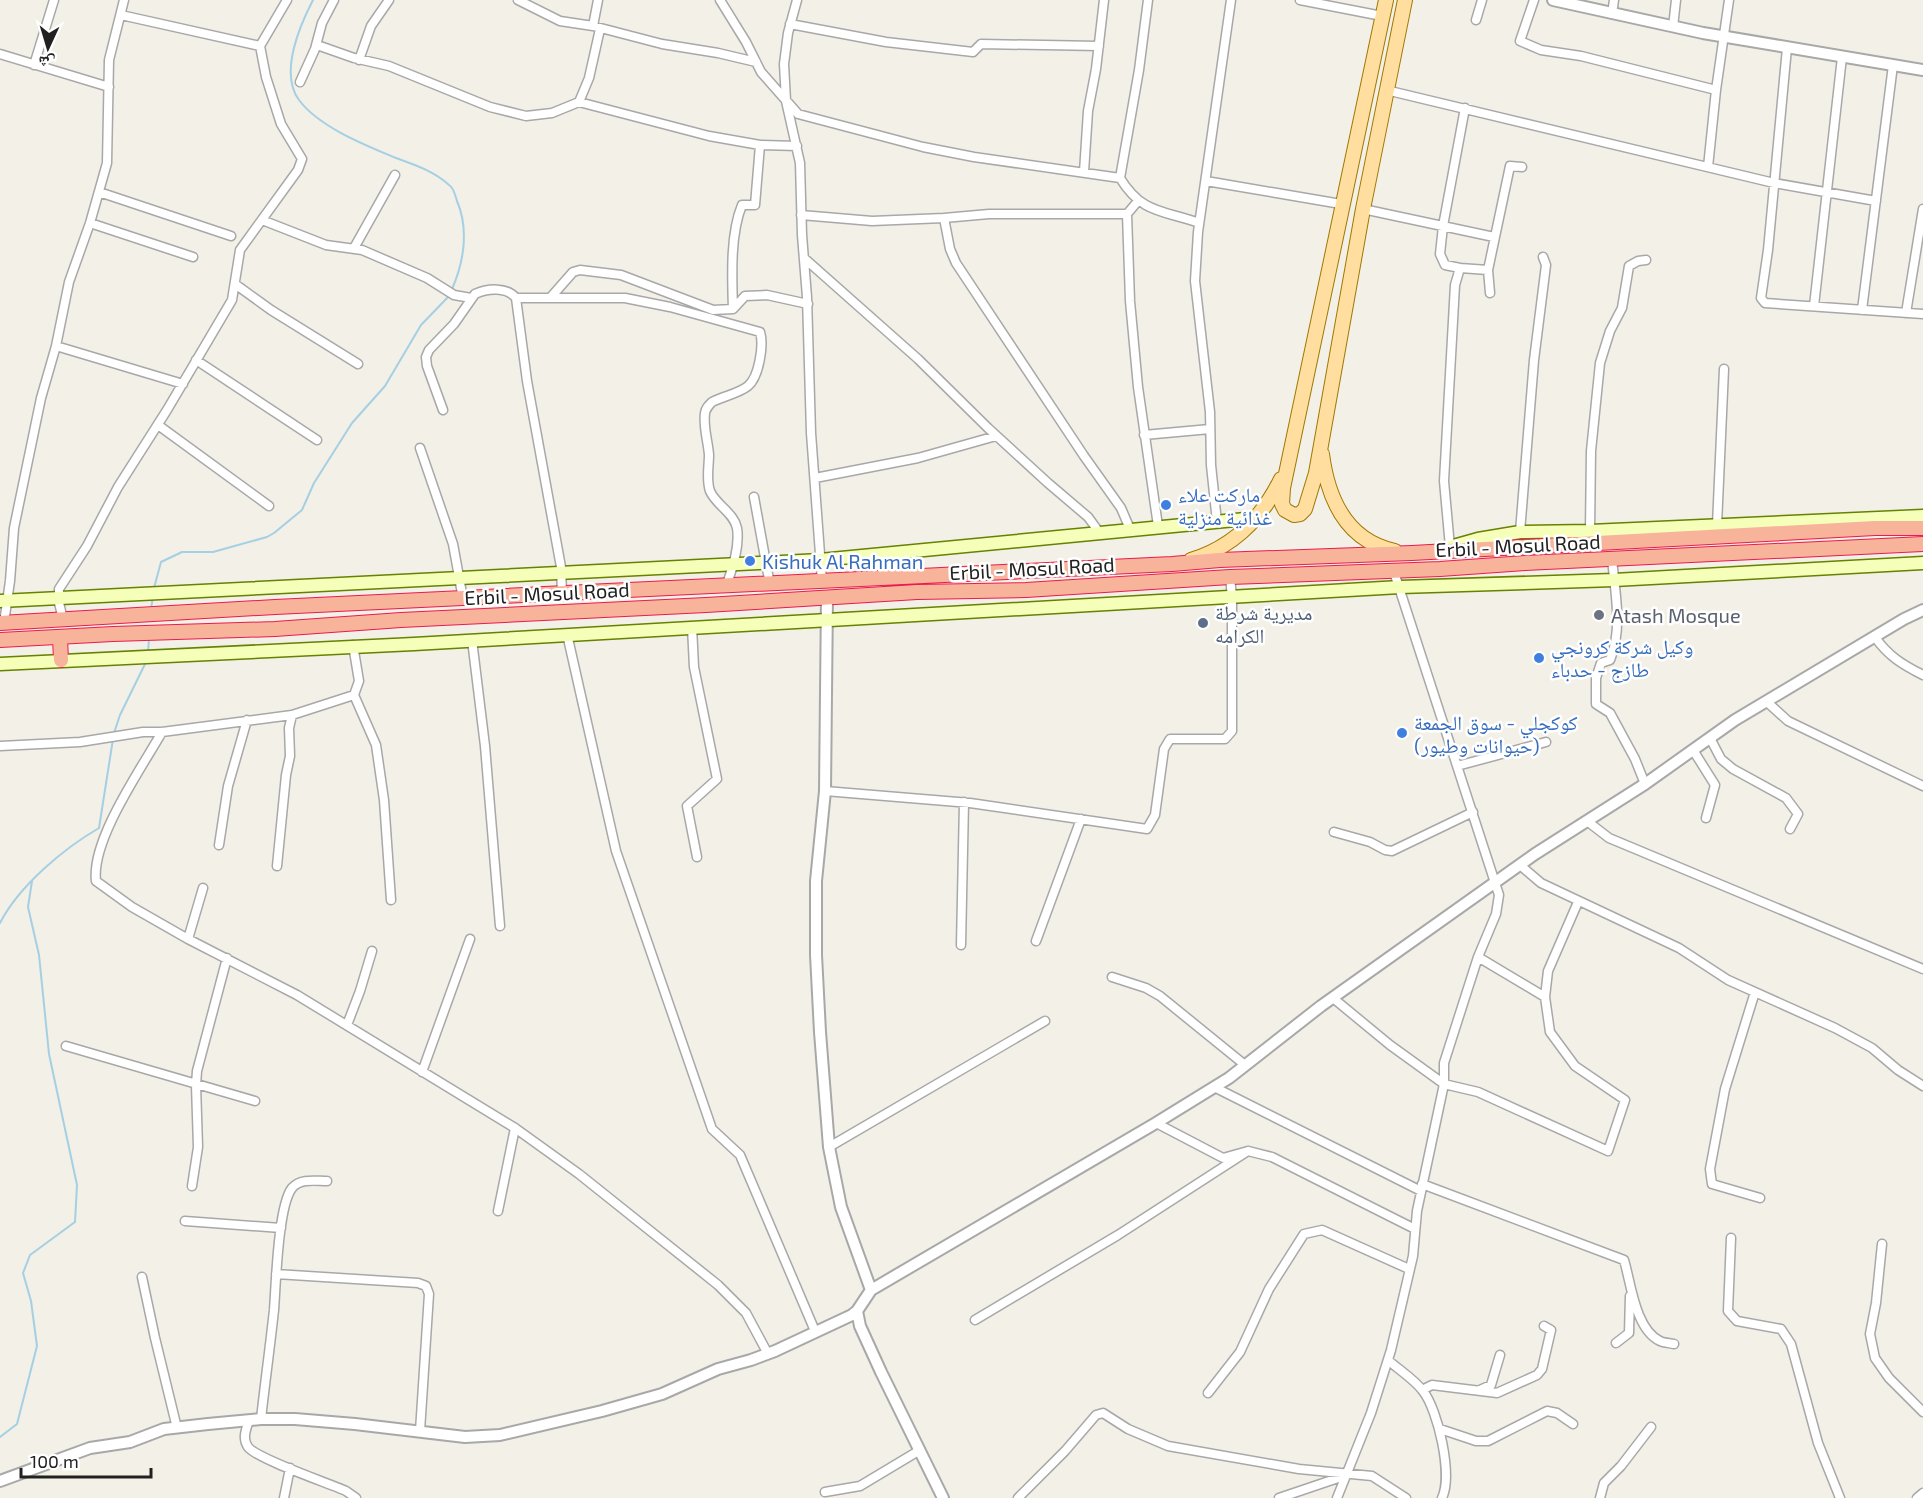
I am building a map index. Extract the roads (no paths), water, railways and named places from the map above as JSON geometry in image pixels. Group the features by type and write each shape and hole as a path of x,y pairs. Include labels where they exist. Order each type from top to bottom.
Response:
{"highway":[{"name":"Erbil - Mosul Road","path":"2,623 1220,560 1434,552 1875,528 1923,528"},
{"path":"1875,528 1879,546"},
{"name":"Erbil - Mosul Road","path":"0,640 275,629 917,592 1026,590 1230,577 1440,569 1923,544"},
{"path":"60,638 61,660"}],"main road":[{"path":"1386,0 1288,460 1282,504 1285,510 1294,515 1300,514 1307,504 1322,440 1363,209 1405,0"},
{"path":"1322,440 1328,481 1348,525 1376,547 1412,553"},
{"path":"1172,564 1192,560 1218,549 1238,536 1256,519 1276,488 1288,460"},
{"path":"1434,552 1478,539 1520,532 1923,516"},
{"path":"4,601 820,560 1158,526 1256,519"},
{"path":"0,664 472,640 1400,586 1614,580 1923,563"}],"street":[{"path":"34,65 54,0"},
{"path":"2,623 14,528 41,398 56,346 69,282 90,223 107,163 109,60 124,0"},
{"path":"63,619 59,590 87,546 117,487 183,384 231,300 235,284 234,273 240,250 298,170 302,159 281,124 266,77 260,46 287,0"},
{"path":"300,82 316,45 322,23 334,0"},
{"path":"359,60 371,26 389,0"},
{"path":"518,0 560,21 756,62"},
{"path":"579,102 590,78 597,28 598,0"},
{"path":"720,0 761,72 798,114 923,147 974,157 1120,178 1138,201 1152,210 1171,213 1199,223"},
{"path":"797,0 790,24 784,64 786,101 800,163 801,215 808,304 811,433 822,581"},
{"path":"1084,172 1088,111 1104,0"},
{"path":"1120,178 1139,70 1148,0"},
{"path":"1217,522 1210,465 1210,412 1195,280 1199,223 1231,0"},
{"path":"1300,0 1382,16"},
{"path":"1476,20 1482,0"},
{"path":"1534,0 1520,41 1540,50 1581,56 1716,90"},
{"path":"1553,0 1724,37 1923,70"},
{"path":"1612,14 1614,0"},
{"path":"1673,27 1676,0"},
{"path":"1708,167 1729,0"},
{"path":"121,15 260,46"},
{"path":"790,24 886,42 973,52 981,44 1099,46"},
{"path":"316,45 359,60 389,66 490,107 526,116 552,113 579,102 709,136 760,145 797,146"},
{"path":"1786,48 1761,298 1765,303 1923,314"},
{"path":"0,54 109,87"},
{"path":"1814,306 1842,57"},
{"path":"1862,310 1893,65"},
{"path":"1386,90 1774,183 1876,201"},
{"path":"1465,108 1440,254 1445,265 1488,270"},
{"path":"733,309 732,278 737,218 742,205 755,205 760,145"},
{"path":"1490,293 1488,270 1510,166 1522,167"},
{"path":"354,248 395,175"},
{"path":"1206,181 1341,204"},
{"path":"99,192 231,236"},
{"path":"1138,201 1126,214 1130,301 1144,435 1158,526"},
{"path":"1363,209 1494,237"},
{"path":"1906,313 1923,209"},
{"path":"801,215 872,221 989,214 1126,214"},
{"path":"944,218 950,249 956,263 1121,508 1130,529"},
{"path":"262,220 326,245 354,248 373,254 427,278 454,295 471,298"},
{"path":"90,223 193,257"},
{"path":"1520,532 1533,372 1546,265 1543,257"},
{"path":"804,258 918,359 996,436 1088,517 1099,532"},
{"path":"1590,531 1591,451 1600,363 1610,331 1622,308 1629,266 1638,261 1647,260"},
{"path":"1450,547 1444,481 1455,285 1460,268"},
{"path":"551,297 573,272 580,270 621,274 712,310 733,309 745,296 767,295 808,304"},
{"path":"235,284 271,310 358,364"},
{"path":"443,410 427,366 426,357 429,350 454,324 471,298 481,291 503,290 513,294 516,298 527,381 561,572 562,594"},
{"path":"516,298 625,298 670,307 760,332 761,354 752,381 747,387 712,402 705,411 708,483 711,493 735,523 737,530 733,564 726,586"},
{"path":"56,346 183,384"},
{"path":"196,360 317,440"},
{"path":"1716,525 1724,369"},
{"path":"158,425 269,506"},
{"path":"1144,435 1210,429"},
{"path":"815,478 918,458 996,436"},
{"path":"420,448 453,544 464,599"},
{"path":"754,497 770,585"},
{"path":"1612,559 1617,606 1614,650 1610,660 1601,663 1596,678 1596,704 1610,713 1635,759 1645,784"},
{"path":"1337,1498 1371,1413 1388,1360 1409,1269 1422,1187 1444,1084 1444,1063 1478,957 1496,914 1499,895 1497,882 1393,569"},
{"path":"825,791 964,802 1147,829 1155,815 1164,749 1170,739 1225,739 1232,731 1230,577"},
{"path":"827,597 825,791 816,881 816,955 829,1147 841,1207 871,1290"},
{"path":"0,1481 90,1448 130,1442 164,1430 249,1420 295,1419 465,1437 500,1435 662,1394 718,1369 768,1354 857,1311 871,1290 1214,1087 1333,998 1520,865 1645,784 1735,720 1904,619 1923,610"},
{"path":"692,627 694,667 717,779 687,806 698,857"},
{"path":"567,634 616,851 712,1129 740,1155 815,1331"},
{"path":"1875,638 1885,652 1898,662 1923,675"},
{"path":"472,640 485,746 500,926"},
{"path":"353,645 359,681 354,695 376,745 384,800 391,900"},
{"path":"0,746 80,742 143,732 162,732 292,715 354,695"},
{"path":"1767,702 1788,721 1923,786"},
{"path":"277,866 290,756 289,728 292,715"},
{"path":"219,845 228,786 247,720"},
{"path":"162,732 102,841 94,869 96,881 132,907 188,939 297,995 515,1128 579,1174 718,1285 746,1314 768,1354"},
{"path":"1710,738 1721,759 1733,770 1786,798 1798,814 1790,829"},
{"path":"1457,766 1546,742"},
{"path":"1693,750 1715,785 1706,818"},
{"path":"961,945 964,802"},
{"path":"1334,832 1392,851 1473,813"},
{"path":"1036,941 1081,819"},
{"path":"1587,821 1609,838 1923,969"},
{"path":"1520,865 1541,883 1679,948 1728,980 1835,1028 1872,1048 1898,1070 1923,1086"},
{"path":"188,939 203,888"},
{"path":"1333,998 1390,1045 1444,1084 1478,1092 1608,1151 1625,1100 1575,1066 1550,1032 1545,997 1548,970 1578,902"},
{"path":"422,1072 470,939"},
{"path":"347,1025 372,951"},
{"path":"1478,957 1545,997"},
{"path":"192,1186 198,1148 197,1071 227,958"},
{"path":"1112,977 1146,987 1160,996 1245,1065"},
{"path":"1755,992 1725,1089 1710,1169 1712,1184 1760,1198"},
{"path":"829,1147 1045,1021"},
{"path":"66,1046 255,1101"},
{"path":"1214,1087 1422,1187 1624,1260 1630,1290 1629,1333 1616,1343"},
{"path":"1156,1123 1222,1158 1248,1151 1272,1157 1415,1229"},
{"path":"498,1211 515,1128"},
{"path":"975,1320 1118,1235 1248,1151"},
{"path":"261,1419 286,1199 293,1188 302,1181 327,1181"},
{"path":"185,1221 281,1228"},
{"path":"1208,1393 1240,1352 1269,1289 1304,1234 1322,1230 1409,1269"},
{"path":"1731,1238 1728,1311 1737,1321 1781,1329 1791,1344 1818,1443 1840,1498"},
{"path":"1882,1244 1876,1303 1870,1334 1875,1358 1889,1378 1923,1412"},
{"path":"276,1274 418,1282 426,1286 429,1294 420,1431"},
{"path":"142,1277 177,1428"},
{"path":"1630,1290 1645,1326 1659,1341 1674,1344"},
{"path":"857,1311 864,1335 943,1498"},
{"path":"1422,1390 1432,1385 1497,1393 1537,1375 1542,1369 1551,1330 1544,1326"},
{"path":"1479,1390 1491,1385 1500,1354"},
{"path":"1388,1360 1422,1390 1432,1406 1440,1429 1445,1466 1445,1492 1442,1498"},
{"path":"1440,1429 1476,1441 1488,1441 1547,1411 1557,1413 1573,1424"},
{"path":"1018,1498 1065,1451 1096,1415 1103,1413 1128,1429 1168,1446 1299,1469 1372,1476 1406,1498"},
{"path":"249,1420 244,1437 249,1448 263,1458 346,1491 356,1498"},
{"path":"1600,1498 1604,1483 1621,1466 1651,1428"},
{"path":"825,1492 860,1486 920,1450"},
{"path":"284,1498 290,1468"},
{"path":"1279,1498 1347,1474"},
{"path":"1917,1498 1923,1493"}],"waterway":[{"path":"313,0 294,49 291,63 293,89 308,110 330,127 431,172 452,188 461,212 464,234 460,268 452,289"},
{"path":"154,588 161,562 182,552 213,552 267,537 302,510 314,483 352,423 385,386 421,325 450,295"},
{"path":"151,609 153,596"},
{"path":"148,653 149,638"},
{"path":"114,733 120,715 146,662"},
{"path":"0,923 8,909 30,882 71,846 99,828 113,739"},
{"path":"0,1437 17,1424 37,1346 31,1301 23,1273 30,1255 75,1222 77,1185 49,1054 39,955 28,907 32,881"}],"place":[{"name":"ماركت علاء غذائية منزلية","path":"1166,505"},
{"name":"Kishuk Al Rahman","path":"750,561"},
{"name":"Atash Mosque","path":"1599,615"},
{"name":"مديرية شرطة الكرامه","path":"1203,623"},
{"name":"وكيل شركة كرونجي طازج - حدباء","path":"1539,658"},
{"name":"كوكجلي - سوق الجمعة (حيوانات وطيور)","path":"1402,733"}]}
